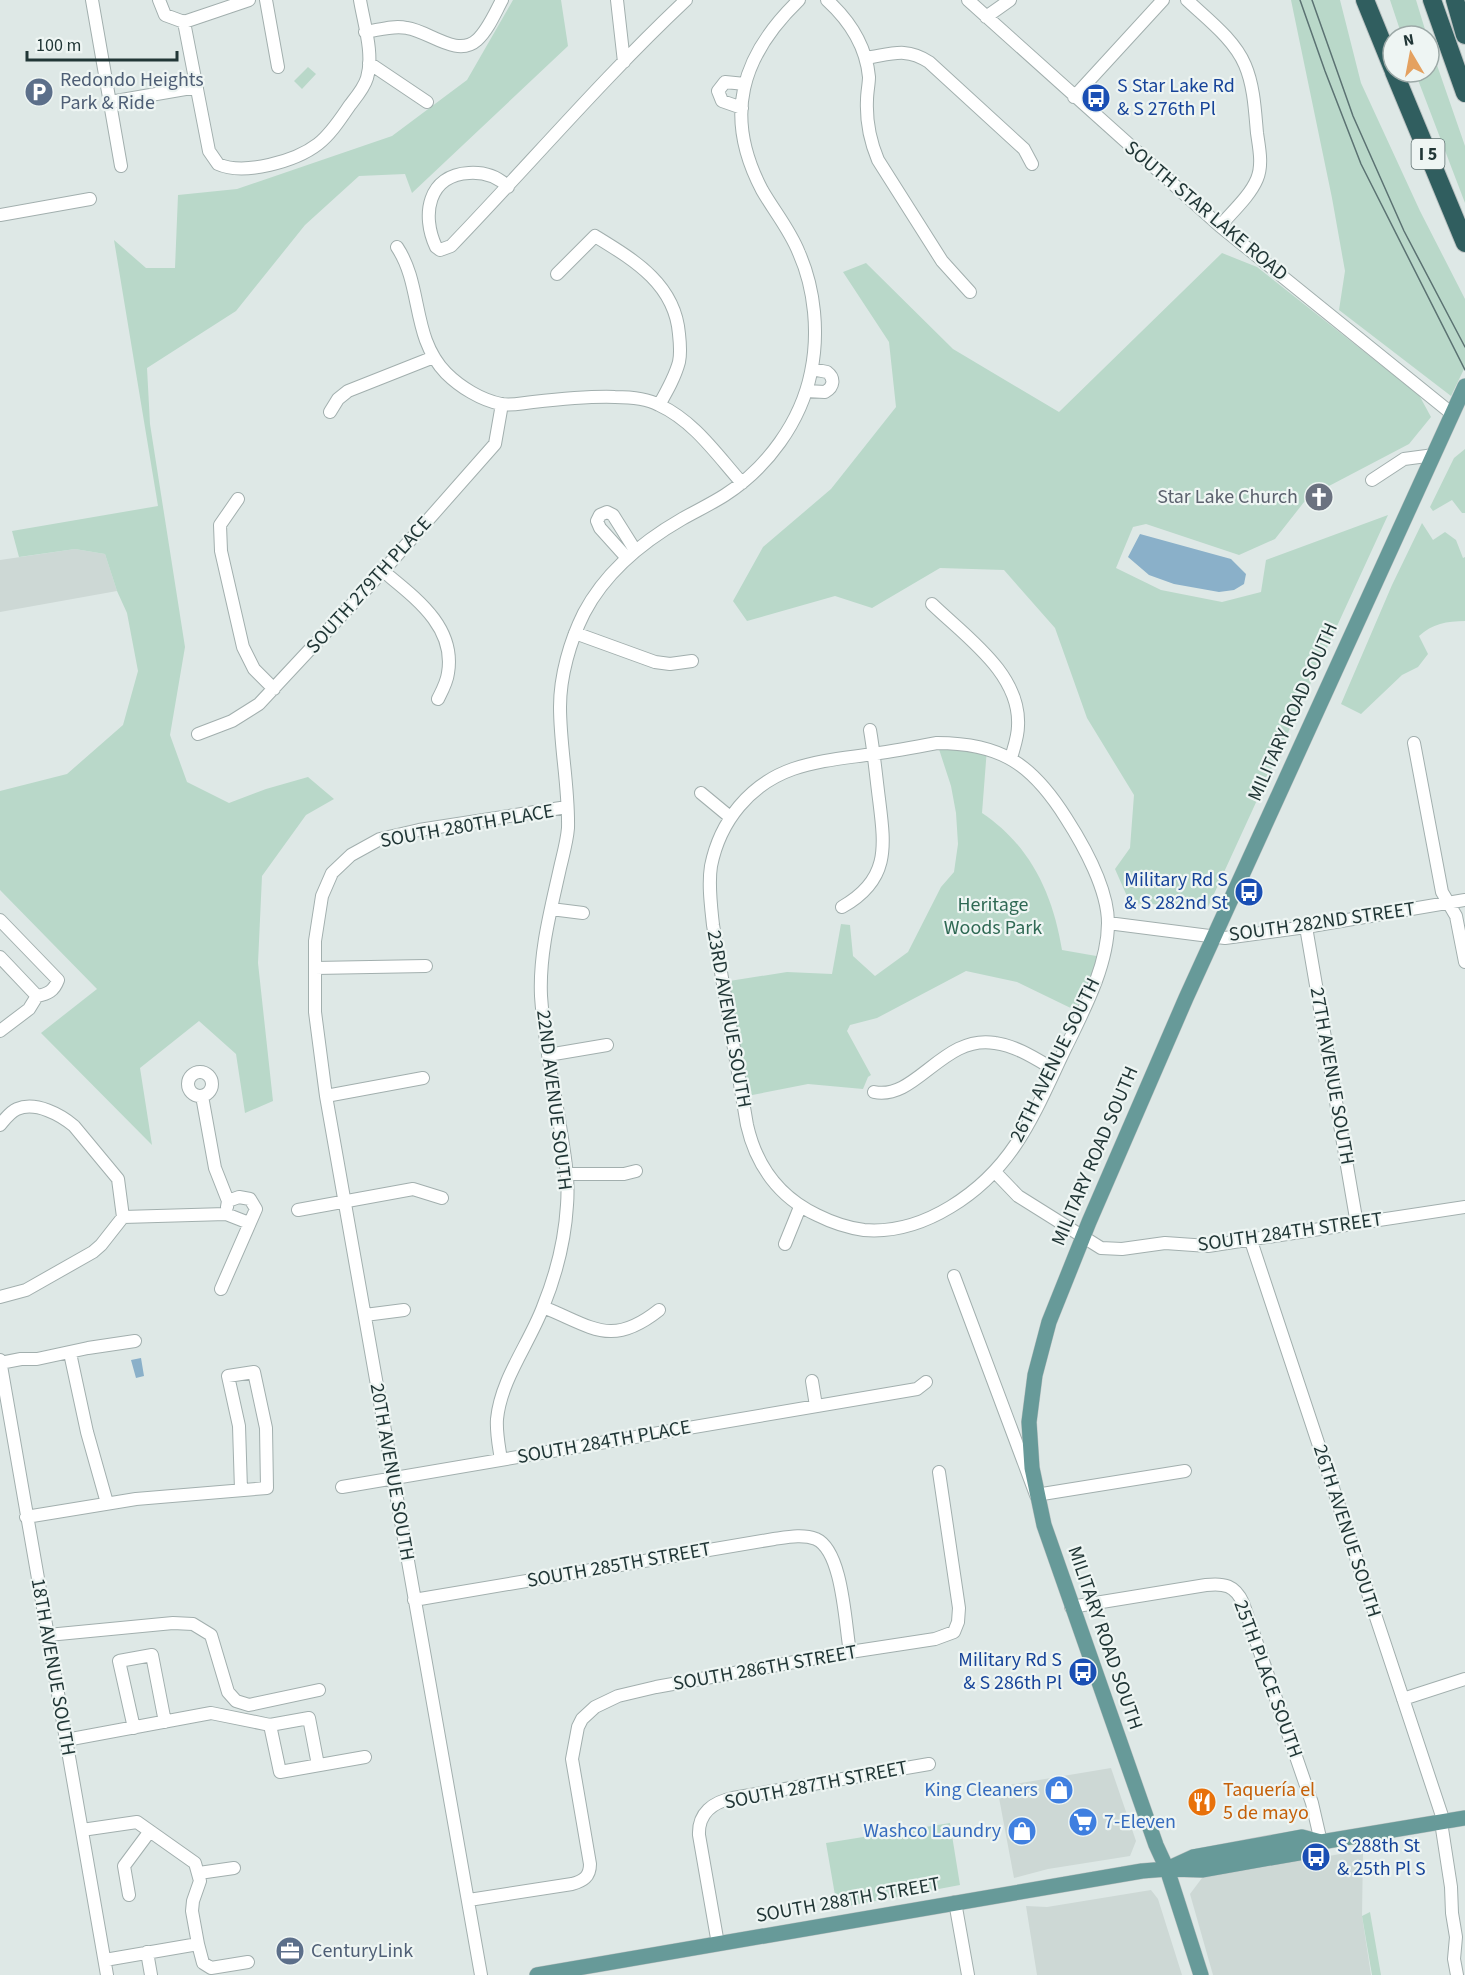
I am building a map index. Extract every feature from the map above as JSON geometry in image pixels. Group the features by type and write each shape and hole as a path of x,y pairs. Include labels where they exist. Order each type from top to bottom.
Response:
{"highway":[{"path":"1365,0 1381,40"},
{"name":"I 5","path":"1372,0 1381,30"},
{"path":"1432,0 1465,93"},
{"path":"1455,0 1465,35"},
{"name":"I 5","path":"1399,84 1465,243"}],"main road":[{"name":"MILITARY ROAD SOUTH","path":"1201,1975 1167,1869 1156,1845 1044,1525 1036,1495 1029,1444 1030,1401 1048,1322 1147,1084 1465,386"},
{"name":"SOUTH 288TH STREET","path":"537,1975 592,1970 718,1944 1142,1871 1202,1870 1299,1853 1321,1842 1465,1818"}],"street":[{"path":"92,0 121,166"},
{"path":"159,0 165,15 184,22 217,5 249,0"},
{"path":"266,0 278,67"},
{"path":"184,22 209,152 213,159 225,167 246,168 280,162 320,143 361,90 367,77 369,63 360,0"},
{"path":"365,32 408,28 453,45 470,45 482,34 502,0"},
{"path":"617,0 624,62"},
{"path":"508,187 500,180 483,173 464,173 444,181 434,193 428,209 436,247 440,250 451,246 508,187 624,62 686,0"},
{"name":"22ND AVENUE SOUTH","path":"501,1460 497,1429 500,1405 508,1381 543,1307 563,1241 567,1208 567,1174 548,1056 541,992 542,956 568,831 567,784 560,706 566,667 575,633 602,583 631,554 682,519 723,496 753,473 783,438 806,391 812,369 815,328 808,281 797,248 753,170 745,146 742,108 742,95 756,55 776,24 799,0"},
{"path":"827,0 855,32 866,58 869,79 867,117 878,160 942,261 970,292"},
{"name":"SOUTH STAR LAKE ROAD","path":"968,0 1220,226 1452,413"},
{"path":"987,17 1010,0"},
{"path":"1074,97 1163,0"},
{"path":"1187,0 1224,35 1241,57 1249,76 1253,96 1259,145 1258,177 1252,188 1220,226"},
{"path":"866,58 906,52 918,55 929,62 1024,149 1032,164"},
{"path":"369,63 427,102"},
{"path":"742,108 722,101 718,91 725,82 745,84"},
{"path":"110,102 197,87"},
{"path":"0,215 90,199"},
{"path":"557,273 596,236 638,264 659,283 675,311 680,347 679,362 659,405"},
{"path":"397,247 407,264 424,338 434,357 448,375 469,390 482,398 502,404 630,397 659,405 697,431 742,483"},
{"path":"330,412 338,399 348,391 434,357"},
{"path":"806,391 825,392 833,383 827,372 812,369"},
{"name":"SOUTH 279TH PLACE","path":"198,734 232,721 259,704 383,571 495,444 502,404"},
{"path":"1372,480 1404,459 1434,455"},
{"path":"237,499 220,525 219,536 223,561 243,647 254,669 274,689"},
{"path":"383,571 420,602 442,632 449,670 438,699"},
{"path":"701,793 730,817 742,801 774,777 817,762 937,743 987,748 1011,758 1017,735 1018,717 1015,699 1007,681 981,651 932,604"},
{"path":"575,633 656,662 670,664 692,661"},
{"path":"842,908 858,898 866,889 883,855 870,730"},
{"path":"1414,743 1442,892 1456,916 1465,962"},
{"name":"26TH AVENUE SOUTH","path":"994,1172 1016,1145 1031,1119 1095,983 1108,923 1106,906 1097,879 1076,834 1036,779 1011,758"},
{"name":"SOUTH 280TH PLACE","path":"315,968 318,914 326,884 341,862 359,849 380,839 419,830 567,807"},
{"name":"23RD AVENUE SOUTH","path":"730,817 711,866 710,899 744,1106 755,1152 774,1183 800,1207"},
{"name":"SOUTH 282ND STREET","path":"1108,923 1213,937 1250,935 1465,900"},
{"path":"551,909 583,913"},
{"path":"0,920 58,980 52,990 47,994 37,996 29,1009 0,1031"},
{"name":"27TH AVENUE SOUTH","path":"1306,927 1357,1224"},
{"path":"0,957 37,996"},
{"path":"315,968 426,966"},
{"name":"20TH AVENUE SOUTH","path":"315,968 315,1012 326,1096 481,1975"},
{"path":"874,1092 887,1093 906,1086 956,1048 977,1042 1007,1046 1055,1070"},
{"path":"548,1056 607,1045"},
{"path":"326,1096 423,1078"},
{"path":"202,1096 215,1168 228,1201 226,1214"},
{"path":"0,1125 15,1110 28,1107 48,1111 66,1120 74,1126 118,1179 123,1217 101,1245 87,1256 26,1290 0,1297"},
{"path":"567,1174 624,1174 636,1171"},
{"path":"785,1244 800,1207 839,1224 864,1230 887,1229 910,1224 937,1214 958,1202 994,1172 1018,1196 1083,1236"},
{"path":"298,1210 413,1190 442,1198"},
{"path":"220,1289 249,1222 255,1216 256,1209 250,1199 239,1197 228,1201"},
{"name":"SOUTH 284TH STREET","path":"1083,1236 1101,1248 1111,1249 1154,1243 1208,1246 1465,1207"},
{"path":"123,1217 226,1214 249,1222"},
{"name":"26TH AVENUE SOUTH","path":"1251,1241 1442,1822 1456,1937 1454,1959 1457,1975"},
{"path":"954,1276 1036,1495 1185,1471"},
{"path":"543,1307 594,1329 612,1332 631,1329 659,1310"},
{"path":"365,1315 404,1310"},
{"path":"0,1362 37,1359 135,1341"},
{"path":"70,1353 87,1432 107,1503"},
{"name":"18TH AVENUE SOUTH","path":"0,1362 107,1975"},
{"path":"26,1517 107,1503 267,1488 266,1428 254,1372 228,1376 239,1426 242,1490"},
{"path":"812,1381 816,1406"},
{"name":"SOUTH 284TH PLACE","path":"342,1487 917,1389 926,1382"},
{"name":"SOUTH 286TH STREET","path":"469,1900 572,1884 583,1880 589,1874 590,1864 572,1759 576,1735 582,1719 605,1701 637,1691 850,1652 935,1639 954,1632 958,1622 959,1608 939,1473"},
{"name":"SOUTH 285TH STREET","path":"414,1600 774,1539 804,1537 822,1543 830,1552 835,1564 850,1652"},
{"name":"25TH PLACE SOUTH","path":"1071,1607 1206,1585 1223,1584 1232,1587 1239,1594 1247,1614 1312,1803 1321,1842"},
{"path":"48,1635 173,1623 193,1624 211,1635 228,1692 236,1701 249,1705 319,1689"},
{"path":"134,1728 119,1661 152,1655 165,1722"},
{"path":"1403,1699 1465,1678"},
{"path":"66,1740 211,1713 270,1725 309,1718 318,1765"},
{"path":"270,1725 280,1772 365,1756"},
{"name":"SOUTH 287TH STREET","path":"718,1944 699,1835 699,1822 706,1811 726,1800 929,1764"},
{"path":"82,1830 136,1822 195,1863 200,1881 192,1911 203,1963 211,1968 249,1962"},
{"path":"129,1895 124,1866 150,1831"},
{"path":"199,1873 234,1868"},
{"path":"955,1902 968,1975"},
{"path":"105,1960 198,1944"},
{"path":"147,1952 151,1975"}],"shaded area":[{"path":"75,549 105,554 117,591 0,612 0,560"},
{"path":"1111,1768 1136,1841 1130,1856 1048,1869 1014,1878 997,1787"},
{"path":"1363,1850 1362,1916 1371,1975 1213,1975 1190,1894 1202,1878"},
{"path":"1151,1890 1158,1899 1182,1975 1037,1975 1026,1906 1047,1907"}],"green space":[{"path":"513,0 561,0 568,46 412,193 405,174 359,176 305,225 236,311 147,368 150,424 185,647 170,735 187,782 229,803 308,777 334,799 306,815 262,876 258,963 273,1101 245,1113 236,1054 199,1021 140,1068 152,1145 41,1033 97,989 0,890 0,791 67,774 123,725 138,671 127,613 105,554 75,549 19,557 12,531 158,506 114,240 146,268 175,268 178,195 237,189 392,136 467,80"},
{"path":"1291,0 1340,0 1361,83 1420,211 1465,299 1465,367 1451,396 1339,310 1345,271"},
{"path":"1390,0 1416,0 1423,24 1398,24"},
{"path":"308,67 316,74 302,89 294,81"},
{"path":"1441,77 1465,146 1465,203 1420,84 1441,84"},
{"path":"1222,253 1257,267 1419,395 1431,417 1409,444 1308,497 1275,539 1239,555 1146,524 1133,527 1116,568 1161,590 1222,602 1261,592 1266,560 1388,515 1208,907 1130,903 1115,869 1130,848 1134,795 1087,718 1055,628 1004,570 940,568 872,608 835,596 747,621 733,601 763,547 831,489 896,407 889,342 843,272 866,263 953,349 1059,412"},
{"path":"1465,449 1465,513 1462,513 1452,500 1433,511 1430,507 1454,458"},
{"path":"1422,523 1433,540 1445,532 1456,540 1463,558 1465,557 1465,621 1440,624 1419,636 1428,654 1418,667 1402,675 1361,714 1341,704 1392,585"},
{"name":"Heritage Woods Park","path":"937,743 987,748 982,813 1013,840 1037,872 1052,909 1062,950 1102,957 1081,1013 1017,982 966,971 877,1018 850,1025 847,1031 871,1075 863,1089 808,1084 742,1097 723,982 787,972 832,974 841,924 850,925 853,956 875,976 908,952 941,887 954,872 958,844 956,813 951,786"},
{"path":"950,1823 960,1885 848,1906 836,1901 826,1843"},
{"path":"1370,1912 1381,1975 1372,1975 1362,1916"}],"water":[{"path":"1140,534 1231,559 1246,574 1244,584 1234,590 1219,592 1174,584 1149,575 1128,557"},
{"path":"141,1358 144,1376 136,1378 131,1360"}],"tram line":[{"path":"1300,0 1361,164 1465,370"},
{"path":"1312,0 1353,116 1404,231 1465,347"}],"place":[{"name":"Redondo Heights Park & Ride","path":"39,92"},
{"name":"S Star Lake Rd & S 276th Pl","path":"1096,98"},
{"name":"Star Lake Church","path":"1319,497"},
{"name":"Military Rd S & S 282nd St","path":"1249,892"},
{"name":"Military Rd S & S 286th Pl","path":"1083,1672"},
{"name":"King Cleaners","path":"1059,1790"},
{"name":"Taquería el 5 de mayo","path":"1202,1802"},
{"name":"7-Eleven","path":"1083,1822"},
{"name":"Washco Laundry","path":"1022,1831"},
{"name":"S 288th St & 25th Pl S","path":"1316,1857"},
{"name":"CenturyLink","path":"290,1951"}]}
